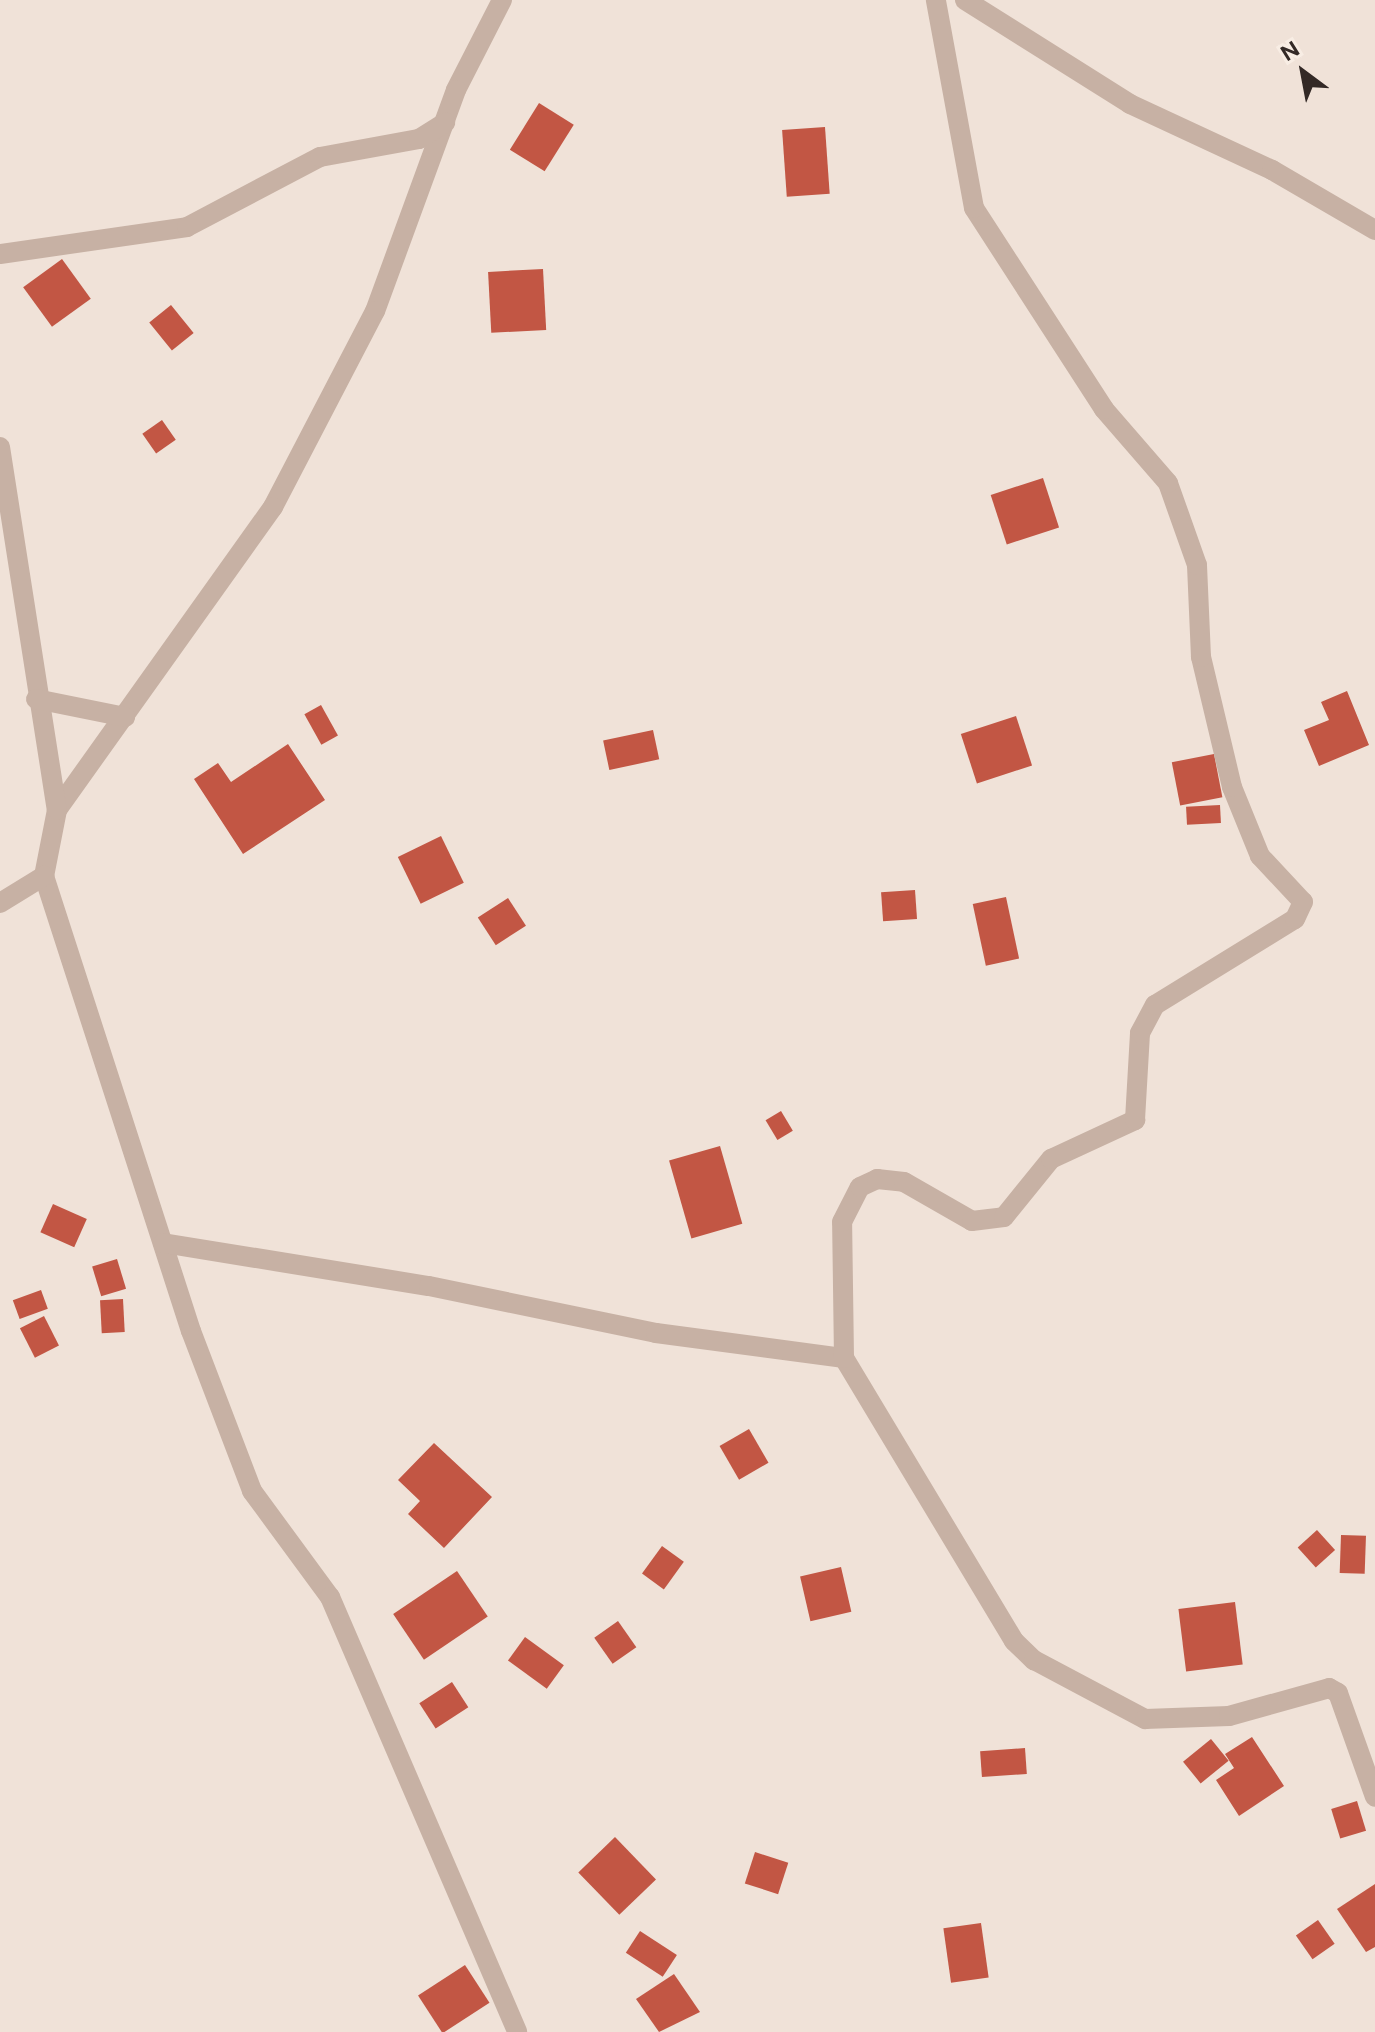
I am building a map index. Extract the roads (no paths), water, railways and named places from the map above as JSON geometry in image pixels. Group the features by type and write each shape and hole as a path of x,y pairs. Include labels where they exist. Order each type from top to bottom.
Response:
{"street":[{"path":"57,810 273,507 375,311 445,123 502,0"},
{"path":"936,0 974,208 1104,409 1168,483 1197,565 1201,657 1232,787 1260,856 1303,902 1295,919 1155,1005 1140,1033 1135,1120 1051,1159 1004,1217 972,1221 904,1182 877,1179 860,1187 842,1222 844,1358 1014,1641 1034,1660 1145,1719 1229,1716 1329,1688 1338,1693 1375,1797"},
{"path":"965,0 1130,104 1272,170 1375,230"},
{"path":"0,254 187,227 320,157 419,139 445,123"},
{"path":"0,447 36,699 57,810 44,876 163,1243 252,1491 330,1597 517,2032"},
{"path":"36,699 125,717"},
{"path":"0,903 44,876"},
{"path":"163,1243 429,1286 656,1333 844,1358"}]}
